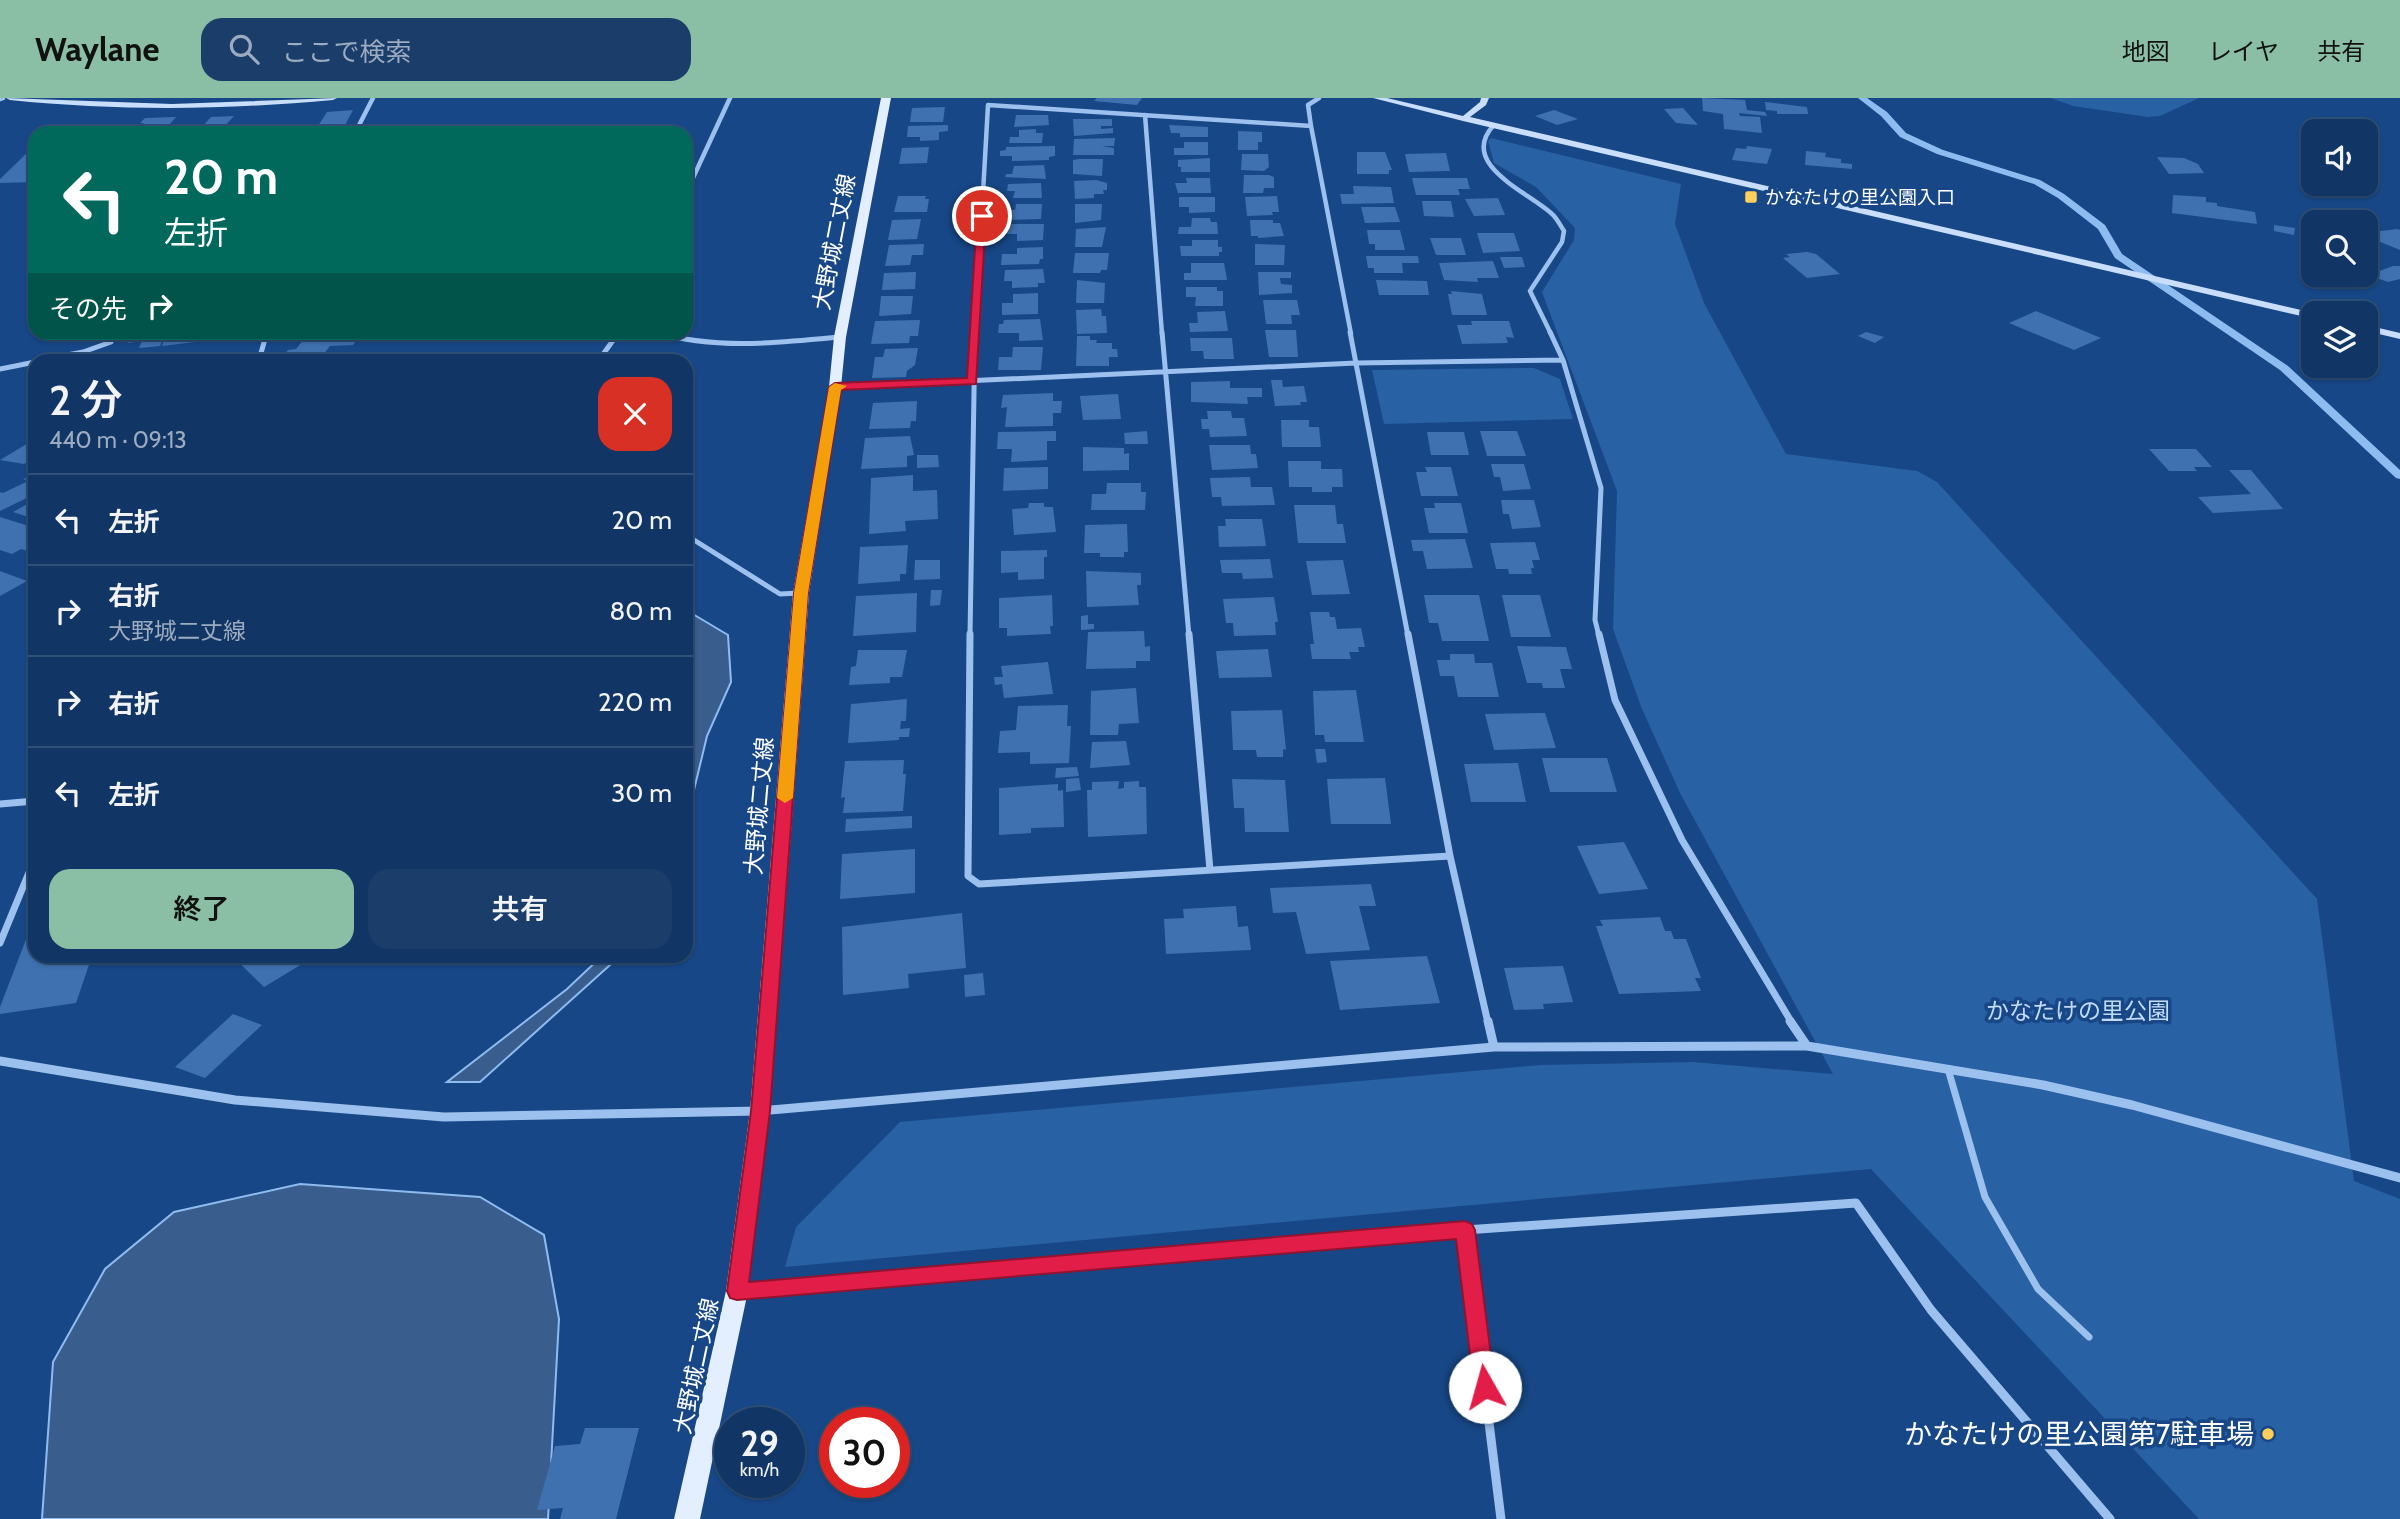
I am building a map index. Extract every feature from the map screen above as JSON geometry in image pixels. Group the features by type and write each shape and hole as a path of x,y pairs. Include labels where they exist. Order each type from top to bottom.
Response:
{"main road":[{"name":"大野城二丈線","path":"687,1519 737,1291 760,1111 801,593 841,337 886,98"}],"street":[{"path":"10,98 168,107 333,98"},
{"path":"359,126 373,98"},
{"path":"693,178 730,98"},
{"path":"1319,98 1308,105 1311,126 1450,856 1493,1047"},
{"path":"1377,98 2301,313"},
{"path":"1463,119 1483,103 1485,98"},
{"path":"1311,126 988,105 972,382 968,876 979,884 1450,856"},
{"path":"1145,115 1165,372 1210,870"},
{"path":"1493,126 1483,137 1482,149 1487,164 1554,215 1564,231 1562,243 1531,291 1563,360 1601,488 1596,548 1595,620 1615,700 1682,840 1778,1003 1807,1046"},
{"path":"2378,331 2400,336"},
{"path":"683,340 728,344 841,337"},
{"path":"72,354 111,342 108,340"},
{"path":"835,387 1356,363 1563,360"},
{"path":"0,369 28,363"},
{"path":"693,539 780,594 801,593"},
{"path":"0,804 28,802"},
{"path":"0,943 28,875"},
{"path":"0,1061 235,1100 444,1117 760,1111 1493,1047 1807,1046 1948,1069 2132,1105 2400,1178"},
{"path":"737,1291 1465,1230 1856,1203 1931,1310 2110,1519"},
{"path":"1465,1230 1501,1519"}],"lane":[{"path":"1948,1069 1985,1197 2038,1289 2089,1337"}],"green space":[{"path":"2051,98 2199,98 2160,116 2148,117 2073,106"},
{"name":"かなたけの里公園","path":"1491,138 1681,184 1675,224 1704,303 1786,454 1917,471 1937,482 2317,899 2354,1181 2400,1199 2400,1519 2199,1519 1871,1169 785,1267 796,1227 900,1122 1541,1065 1693,1062 1833,1074 1680,793 1642,709 1613,629 1617,491 1542,292 1574,240 1575,228 1536,187 1494,163 1488,141"},
{"path":"1534,368 1560,379 1573,419 1384,424 1372,370"}],"shaded area":[{"path":"693,614 728,635 731,682 707,736 693,794"},
{"path":"595,963 612,963 480,1082 447,1082 567,989"},
{"path":"300,1184 480,1197 544,1235 559,1319 548,1519 42,1519 53,1362 105,1269 174,1212"}],"building":[{"path":"1097,98 1142,98 1137,105 1094,101"},
{"path":"1702,98 1745,100 1747,110 1765,112 1767,116 1739,113 1740,116 1760,117 1762,133 1724,129 1723,114 1703,111"},
{"path":"1765,102 1807,107 1808,114 1777,114 1777,111 1766,110"},
{"path":"945,107 943,122 910,122 912,108"},
{"path":"1683,108 1698,125 1676,123 1664,109"},
{"path":"353,110 345,125 318,126 327,112"},
{"path":"1554,110 1578,119 1557,125 1535,116"},
{"path":"1016,115 1048,115 1049,125 1014,127"},
{"path":"234,116 225,126 203,126 211,117"},
{"path":"176,117 170,124 178,124 141,126 144,123 140,123 145,118"},
{"path":"1073,119 1112,119 1112,126 1101,126 1101,129 1113,128 1113,133 1074,136"},
{"path":"948,125 948,131 939,132 939,140 920,141 920,137 907,137 908,126"},
{"path":"1169,125 1208,127 1208,137 1180,137 1180,133 1171,133"},
{"path":"1036,129 1036,133 1043,133 1042,143 1009,143 1010,137 1019,137 1019,130"},
{"path":"1238,131 1262,132 1262,142 1258,142 1258,150 1238,150"},
{"path":"1115,138 1114,146 1102,146 1114,148 1114,155 1073,155 1074,139"},
{"path":"1184,142 1208,142 1208,155 1174,155 1174,148 1184,148"},
{"path":"1055,146 1055,156 1049,157 1049,160 1012,161 1012,156 1000,156 1000,151 1006,150 1006,147"},
{"path":"1747,146 1772,149 1767,164 1732,160 1736,148 1746,149"},
{"path":"929,147 927,163 899,164 902,148"},
{"path":"1806,151 1826,153 1825,157 1852,164 1852,169 1805,165"},
{"path":"28,152 28,182 0,183 0,179"},
{"path":"1357,152 1385,152 1392,170 1389,170 1389,174 1357,174"},
{"path":"1446,153 1450,171 1409,172 1405,154"},
{"path":"1242,154 1268,154 1269,167 1264,171 1241,170"},
{"path":"2157,157 2184,158 2198,164 2204,173 2169,174"},
{"path":"1210,158 1210,172 1181,172 1181,167 1178,167 1178,160"},
{"path":"1103,159 1102,176 1073,174 1073,160"},
{"path":"1044,165 1046,179 1005,177 1006,174 1012,174 1014,166"},
{"path":"1244,175 1274,177 1274,188 1264,188 1263,193 1243,193"},
{"path":"1186,178 1210,178 1211,193 1178,193 1175,183 1187,183"},
{"path":"1412,178 1467,178 1470,189 1458,189 1460,195 1416,195"},
{"path":"1096,180 1107,183 1104,194 1094,194 1094,198 1075,199 1074,181"},
{"path":"1041,183 1042,198 1013,198 1015,191 1007,191 1008,184"},
{"path":"1353,186 1391,187 1394,203 1342,204 1340,194 1354,194"},
{"path":"2173,195 2206,197 2206,202 2217,203 2217,206 2255,212 2257,224 2172,213"},
{"path":"898,196 926,196 925,199 929,199 927,212 894,212"},
{"path":"1277,196 1279,212 1272,212 1273,215 1247,216 1245,197"},
{"path":"1179,197 1215,197 1215,212 1189,213 1189,207 1179,207"},
{"path":"1498,198 1505,215 1474,216 1465,199"},
{"path":"1422,201 1451,201 1454,217 1424,216"},
{"path":"1016,204 1042,204 1041,219 1008,220 1006,210 1015,210"},
{"path":"1075,204 1102,204 1101,220 1075,223"},
{"path":"1361,207 1395,207 1400,222 1365,223"},
{"path":"1192,218 1210,218 1211,222 1217,222 1218,234 1178,234 1179,227 1191,227"},
{"path":"921,219 917,239 888,240 892,220"},
{"path":"1250,220 1273,220 1273,223 1280,223 1284,236 1251,236"},
{"path":"1008,224 1044,224 1043,240 1017,241 1017,234 1007,234"},
{"path":"2274,225 2295,228 2294,235 2274,231"},
{"path":"1106,227 1102,247 1075,247 1076,229"},
{"path":"1367,230 1400,230 1405,250 1375,250 1375,244 1369,244"},
{"path":"2400,230 2400,250 2378,241 2378,231"},
{"path":"1477,233 1514,233 1520,251 1483,253"},
{"path":"1430,238 1461,238 1466,255 1436,255"},
{"path":"1192,240 1218,240 1218,247 1222,247 1222,252 1219,252 1219,256 1181,256 1180,246 1192,246"},
{"path":"924,244 923,255 912,255 910,265 885,266 889,245"},
{"path":"1255,244 1285,245 1284,265 1255,265"},
{"path":"1043,247 1043,259 1040,259 1039,264 1001,265 1002,254 1017,254 1017,248"},
{"path":"1075,253 1109,253 1107,270 1101,270 1100,273 1073,273"},
{"path":"1786,254 1816,254 1840,274 1807,278 1783,258 1790,257"},
{"path":"1366,256 1418,256 1419,263 1402,263 1403,273 1374,273 1374,268 1368,268"},
{"path":"1500,257 1522,257 1525,267 1504,268"},
{"path":"1493,261 1499,278 1477,278 1478,282 1444,280 1439,263"},
{"path":"1191,263 1224,263 1227,280 1184,280 1184,273 1191,273"},
{"path":"2400,266 2400,279 2388,282 2378,278 2378,272"},
{"path":"1043,269 1045,283 1038,283 1038,287 1012,288 1012,281 1004,281 1005,270"},
{"path":"916,272 915,289 882,290 884,273"},
{"path":"1258,272 1291,272 1291,278 1280,278 1281,284 1292,285 1292,293 1259,295"},
{"path":"1077,280 1105,283 1104,303 1076,303"},
{"path":"1376,280 1427,281 1429,295 1379,295"},
{"path":"1186,287 1217,287 1217,291 1223,291 1223,306 1195,306 1196,297 1186,297"},
{"path":"1451,291 1482,294 1487,315 1452,315 1448,294 1452,294"},
{"path":"1038,293 1038,314 1002,315 1002,303 1013,303 1013,294"},
{"path":"881,296 913,296 911,314 879,316"},
{"path":"1263,300 1297,300 1300,315 1291,315 1292,324 1266,324"},
{"path":"1101,309 1102,316 1106,316 1107,333 1077,334 1076,310"},
{"path":"1225,311 1228,331 1190,332 1189,323 1198,323 1197,312"},
{"path":"2036,311 2101,338 2074,350 2009,323"},
{"path":"1040,319 1043,340 1019,341 1019,333 998,333 999,324 1003,324 1004,320"},
{"path":"920,320 918,336 910,336 909,343 871,344 875,321"},
{"path":"1471,321 1509,321 1514,338 1506,337 1508,343 1462,344 1457,325 1472,325"},
{"path":"1265,330 1296,330 1298,357 1269,357"},
{"path":"1866,332 1884,337 1875,343 1858,336"},
{"path":"1077,336 1090,336 1090,340 1097,340 1096,343 1112,343 1112,349 1117,349 1118,357 1109,357 1109,366 1076,366"},
{"path":"1190,338 1232,338 1234,359 1204,359 1203,351 1191,351"},
{"path":"129,340 163,340 160,346 139,348 142,341 128,343"},
{"path":"164,340 212,340 162,346"},
{"path":"303,340 357,340 353,345 330,346 324,354 284,354 288,350 296,349"},
{"path":"1013,347 1043,347 1041,370 998,370 999,357 1012,357"},
{"path":"918,348 915,365 907,371 906,377 872,378 875,357 883,357 885,349"},
{"path":"1271,380 1282,380 1283,387 1304,386 1307,402 1300,402 1301,405 1275,406"},
{"path":"1230,381 1230,388 1262,388 1262,397 1247,397 1248,404 1191,402 1191,382"},
{"path":"1053,393 1053,401 1062,401 1061,413 1053,413 1053,426 1005,427 1007,407 1001,408 1003,395"},
{"path":"1118,394 1121,419 1083,420 1080,396"},
{"path":"917,401 916,421 911,421 910,428 869,429 873,403"},
{"path":"1207,411 1231,411 1232,418 1244,418 1247,436 1210,437 1209,429 1202,429 1201,419 1208,419"},
{"path":"1281,420 1309,420 1309,427 1319,427 1321,447 1282,447"},
{"path":"1056,431 1056,441 1047,441 1047,460 1011,462 1012,449 997,449 998,432"},
{"path":"1147,431 1148,444 1125,444 1124,433"},
{"path":"1480,431 1517,431 1526,456 1487,456"},
{"path":"1427,432 1464,432 1469,455 1431,455"},
{"path":"910,436 914,455 907,456 907,467 861,469 865,438"},
{"path":"28,443 28,461 24,464 0,460"},
{"path":"1209,445 1250,445 1251,454 1256,454 1258,468 1212,470"},
{"path":"1083,447 1124,448 1124,454 1129,453 1129,470 1083,471"},
{"path":"2149,449 2196,449 2212,467 2194,467 2197,471 2169,471"},
{"path":"917,455 938,455 939,467 917,468"},
{"path":"1288,461 1321,461 1321,469 1342,469 1343,487 1332,487 1332,492 1312,492 1312,487 1289,487"},
{"path":"1491,464 1524,464 1531,489 1503,491 1500,477 1494,477"},
{"path":"1048,467 1048,489 1003,491 1004,468"},
{"path":"1425,467 1451,467 1458,496 1421,496 1416,472 1427,472"},
{"path":"2229,470 2251,470 2283,509 2213,513 2198,497 2251,494"},
{"path":"913,475 913,491 937,490 938,519 905,521 906,531 869,534 871,478"},
{"path":"1250,477 1251,487 1272,487 1275,505 1222,506 1221,497 1212,497 1210,478"},
{"path":"28,481 28,497 0,511 0,492"},
{"path":"1107,483 1141,483 1141,492 1146,492 1145,510 1091,510 1092,494 1106,494"},
{"path":"1501,500 1534,500 1541,527 1512,529 1509,514 1503,514"},
{"path":"1029,503 1044,503 1044,507 1053,507 1056,532 1014,535 1012,509 1028,508"},
{"path":"1434,503 1461,503 1468,533 1429,533 1424,508 1435,508"},
{"path":"28,504 28,517 13,512"},
{"path":"1294,505 1335,505 1337,524 1343,524 1346,543 1298,543"},
{"path":"0,517 28,526 28,551 21,549 12,554 0,550"},
{"path":"1225,519 1262,519 1266,546 1219,547 1218,526 1226,526"},
{"path":"1127,524 1128,552 1124,552 1124,557 1100,557 1100,553 1084,553 1085,525"},
{"path":"1465,539 1473,568 1427,569 1423,551 1413,551 1411,540"},
{"path":"1535,542 1540,560 1532,560 1532,574 1509,574 1508,569 1496,569 1490,543"},
{"path":"908,545 906,574 900,574 900,581 858,584 860,547"},
{"path":"1047,550 1047,557 1044,557 1044,579 1018,580 1018,572 1001,573 1001,551"},
{"path":"1270,559 1273,578 1243,579 1242,573 1222,573 1220,560"},
{"path":"915,560 940,560 940,579 914,580"},
{"path":"1343,560 1350,594 1312,595 1306,561"},
{"path":"0,571 27,581 0,596"},
{"path":"1086,571 1141,573 1141,585 1137,585 1139,605 1087,607"},
{"path":"931,590 942,590 940,605 930,606"},
{"path":"917,593 916,632 853,636 856,596"},
{"path":"1052,595 1051,634 1007,636 1007,628 999,628 999,598"},
{"path":"1424,595 1479,595 1489,641 1442,641 1438,623 1429,623"},
{"path":"1502,595 1540,595 1551,637 1511,637"},
{"path":"1274,597 1278,622 1275,622 1276,635 1234,636 1233,623 1226,623 1223,599"},
{"path":"1310,612 1329,612 1330,617 1335,617 1337,629 1361,628 1365,647 1358,647 1359,652 1349,652 1351,659 1312,659 1310,644 1314,644"},
{"path":"1088,615 1088,624 1094,624 1094,629 1081,630 1081,616"},
{"path":"1144,631 1145,647 1150,646 1150,661 1136,661 1136,668 1086,669 1088,632"},
{"path":"1517,646 1566,647 1572,669 1560,669 1565,688 1543,688 1542,683 1527,683"},
{"path":"1268,649 1272,677 1219,678 1216,651"},
{"path":"858,650 907,650 902,677 890,677 890,683 849,685 851,667 856,666"},
{"path":"1450,654 1474,654 1475,663 1492,663 1499,697 1458,697 1454,676 1440,676 1437,660 1450,660"},
{"path":"1048,662 1053,694 1004,698 1002,684 995,685 994,677 1003,677 1001,666"},
{"path":"1136,688 1139,723 1119,724 1118,735 1090,735 1091,691"},
{"path":"1356,690 1364,742 1325,742 1324,735 1315,735 1313,691"},
{"path":"907,699 906,721 901,721 900,729 910,728 909,737 848,743 851,704"},
{"path":"1068,705 1067,726 1071,726 1069,763 1030,764 1030,752 998,753 1000,731 1016,730 1018,706"},
{"path":"1282,710 1286,750 1283,749 1283,757 1257,757 1256,750 1233,750 1231,711"},
{"path":"1545,713 1556,748 1494,750 1485,714"},
{"path":"1126,741 1130,765 1090,768 1092,742"},
{"path":"1315,749 1325,749 1327,762 1317,763"},
{"path":"1542,758 1607,758 1617,792 1550,792"},
{"path":"904,760 903,774 906,774 903,811 843,813 845,797 841,798 845,761"},
{"path":"1518,763 1526,802 1471,802 1464,764"},
{"path":"1077,767 1079,776 1055,778 1056,768"},
{"path":"1079,778 1081,790 1066,792 1066,779"},
{"path":"1385,778 1391,824 1331,824 1327,779"},
{"path":"1232,779 1285,780 1289,832 1245,832 1244,808 1234,808"},
{"path":"1119,781 1118,789 1124,788 1124,782 1139,781 1139,787 1146,787 1147,834 1088,837 1087,790 1092,790 1092,782"},
{"path":"1058,784 1058,791 1063,790 1064,827 1031,828 1031,833 999,835 999,788"},
{"path":"912,816 912,828 845,832 846,819"},
{"path":"1624,842 1648,889 1599,894 1577,846"},
{"path":"915,849 915,893 840,899 842,854"},
{"path":"1371,884 1376,906 1359,906 1370,950 1306,954 1296,912 1273,913 1270,888"},
{"path":"1236,906 1238,927 1248,926 1251,950 1166,954 1164,919 1184,918 1183,909"},
{"path":"962,913 966,968 908,974 909,988 843,995 842,927"},
{"path":"1660,917 1665,931 1671,931 1674,939 1686,939 1701,978 1695,978 1701,991 1619,994 1596,926 1603,926 1600,920"},
{"path":"28,934 28,963 90,963 76,1003 0,1014 0,1007"},
{"path":"1427,956 1440,1003 1340,1010 1330,961"},
{"path":"239,963 304,963 264,987"},
{"path":"1563,966 1573,1002 1543,1004 1544,1009 1514,1010 1504,968"},
{"path":"983,973 985,995 965,997 964,975"},
{"path":"233,1014 262,1025 205,1078 175,1067"},
{"path":"585,1428 639,1428 616,1519 560,1519 563,1508 537,1510 555,1446 580,1444"}],"waterway":[{"path":"1862,98 1884,114 1903,135 1940,152 2037,182 2061,196 2102,227 2118,256 2284,368 2400,476"}],"slow traffic":[{"path":"785,798 801,593 835,387 841,386"}],"place":[{"name":"かなたけの里公園入口","path":"1751,197"},
{"name":"かなたけの里公園第7駐車場","path":"2268,1434"}],"route":[{"path":"982,216 972,382 835,387 801,593 760,1111 737,1291 1465,1230 1485,1387"}]}
